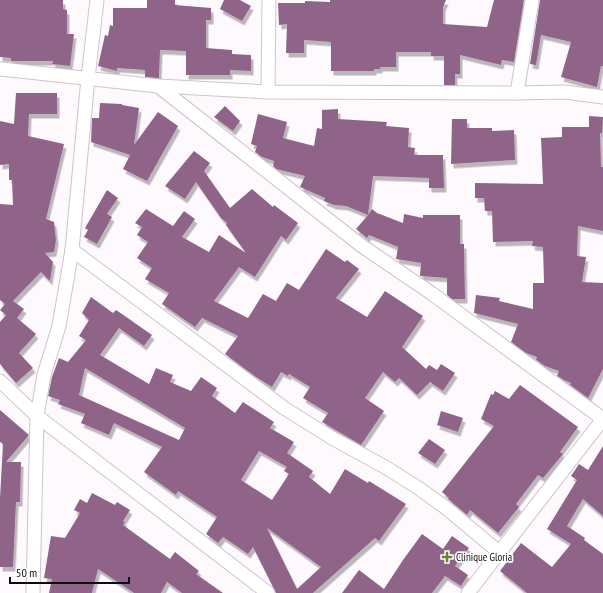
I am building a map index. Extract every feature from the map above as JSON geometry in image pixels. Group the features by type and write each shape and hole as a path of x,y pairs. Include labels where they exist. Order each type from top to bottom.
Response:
{"street":[{"path":"34,593 37,416 44,375 59,326 72,250 88,78 98,0"},
{"path":"268,92 269,0"},
{"path":"517,93 532,0"},
{"path":"0,69 158,86 268,92 565,92 603,97"},
{"path":"158,86 362,246 431,293 603,419 468,593"},
{"path":"72,250 284,408 332,438 386,467 417,487 446,508 499,552"},
{"path":"0,381 37,416 268,593"}],"building":[{"path":"0,0 63,0 63,9 67,10 67,34 74,34 70,66 52,64 53,61 11,61 11,58 0,57"},
{"path":"147,0 175,0 175,5 211,8 211,20 206,20 206,48 232,50 232,54 251,55 251,71 230,70 230,75 186,75 186,51 160,50 159,78 145,77 145,70 117,68 117,71 98,66 105,35 108,36 110,25 113,26 113,8 147,8"},
{"path":"224,0 240,0 251,6 242,21 220,9"},
{"path":"330,0 446,0 443,7 443,24 487,27 494,0 524,0 514,62 502,60 501,65 460,55 460,74 455,74 455,85 444,85 444,56 431,56 431,52 396,52 396,67 380,67 380,69 374,69 374,71 331,71 331,42 304,40 304,53 286,53 287,24 279,25 278,3 305,3 305,1 330,2"},
{"path":"540,0 603,0 603,66 601,66 597,87 561,77 571,42 541,35 536,65 530,64"},
{"path":"16,93 57,93 57,114 29,114 28,136 64,144 46,219 54,222 56,240 54,252 45,253 53,262 50,281 41,272 13,301 24,309 17,318 36,334 19,353 33,368 16,383 0,364 0,322 6,315 0,310 5,304 0,300 0,204 13,205 12,180 9,180 9,164 0,165 0,121 14,124"},
{"path":"100,103 122,104 139,108 134,145 158,112 178,126 147,181 123,169 130,155 91,142 92,118 99,118"},
{"path":"225,106 240,121 233,131 214,117"},
{"path":"338,109 338,119 387,122 386,126 409,128 408,147 415,148 414,155 443,155 444,188 429,188 429,178 373,176 368,215 346,206 334,205 324,201 325,198 300,187 305,176 276,169 273,166 274,161 262,157 255,152 257,146 251,144 258,114 287,122 283,138 314,146 317,128 322,129 322,110"},
{"path":"589,116 603,117 602,133 600,133 601,167 603,167 603,231 578,226 577,256 586,257 582,282 603,283 603,369 588,398 570,385 571,383 557,376 559,371 545,366 536,360 537,357 526,353 511,342 518,324 474,313 476,295 500,298 499,301 533,309 533,283 544,283 543,247 532,246 533,241 493,242 492,211 485,211 484,198 475,198 475,183 543,184 541,138 562,137 562,127 589,127"},
{"path":"452,119 467,119 467,128 492,128 492,131 514,130 515,160 451,164"},
{"path":"194,151 210,163 204,171 230,208 252,189 273,207 274,205 298,223 286,240 281,236 255,277 239,267 214,301 248,318 263,294 276,301 287,283 299,290 326,249 345,262 347,260 359,269 336,298 367,317 385,291 423,316 402,347 426,369 429,365 437,370 441,364 455,373 443,391 430,382 417,395 399,378 395,382 383,372 365,398 384,411 361,445 322,422 328,413 303,398 310,387 289,374 288,376 281,372 272,387 225,354 238,336 202,318 195,327 162,304 169,293 145,279 152,268 137,258 148,242 137,235 142,227 135,223 146,209 173,226 184,211 195,219 182,237 209,252 219,235 246,253 226,225 227,223 221,218 196,182 185,199 165,186"},
{"path":"107,190 118,198 107,214 112,217 97,244 84,237 88,230 85,228"},
{"path":"372,209 377,213 403,223 404,214 423,218 423,215 460,215 460,244 464,244 465,299 452,299 447,295 447,278 420,276 421,263 396,259 398,247 369,235 367,238 356,229"},
{"path":"91,297 113,313 116,310 152,335 144,346 119,328 100,355 149,384 156,368 173,375 170,382 191,391 201,377 217,388 212,396 235,413 243,402 274,422 270,428 294,442 287,453 313,471 309,477 330,494 345,469 368,483 369,481 406,504 379,541 375,538 313,593 276,593 253,547 248,554 223,537 218,543 206,534 217,517 178,491 176,495 144,472 162,447 114,423 109,435 81,423 85,414 58,404 60,400 48,396 52,377 59,358 68,362 86,340 79,336 89,320 82,313","holes":["85,368 185,428 179,440 79,395","259,451 287,467 284,471 289,474 272,500 241,480","267,528 321,567 297,589"]},
{"path":"520,385 578,427 560,452 563,454 543,478 538,475 516,504 519,507 498,533 470,510 467,515 442,492 494,426 481,419 491,394 493,395 495,391 509,399"},
{"path":"0,410 29,435 6,462 21,462 20,502 16,502 13,567 0,567 0,498 3,444 0,442"},
{"path":"441,411 463,418 458,432 437,425"},
{"path":"429,439 445,450 435,464 418,453"},
{"path":"603,446 603,516 583,499 567,526 585,538 584,540 603,554 603,593 527,593 500,571 521,543 552,567 571,544 547,529 577,480 571,476 579,464 588,470"},
{"path":"92,493 115,505 117,502 130,510 123,521 125,522 123,525 170,559 175,552 199,571 196,574 223,593 182,593 167,582 161,593 134,593 98,569 92,593 49,593 52,579 44,578 51,536 65,538 80,513 74,510 80,499 87,503"},
{"path":"422,534 443,549 452,536 469,548 455,566 468,575 461,586 445,576 432,593 342,593 359,570 384,589"}],"place":[{"name":"Clinique Gloria","path":"447,557"}]}
